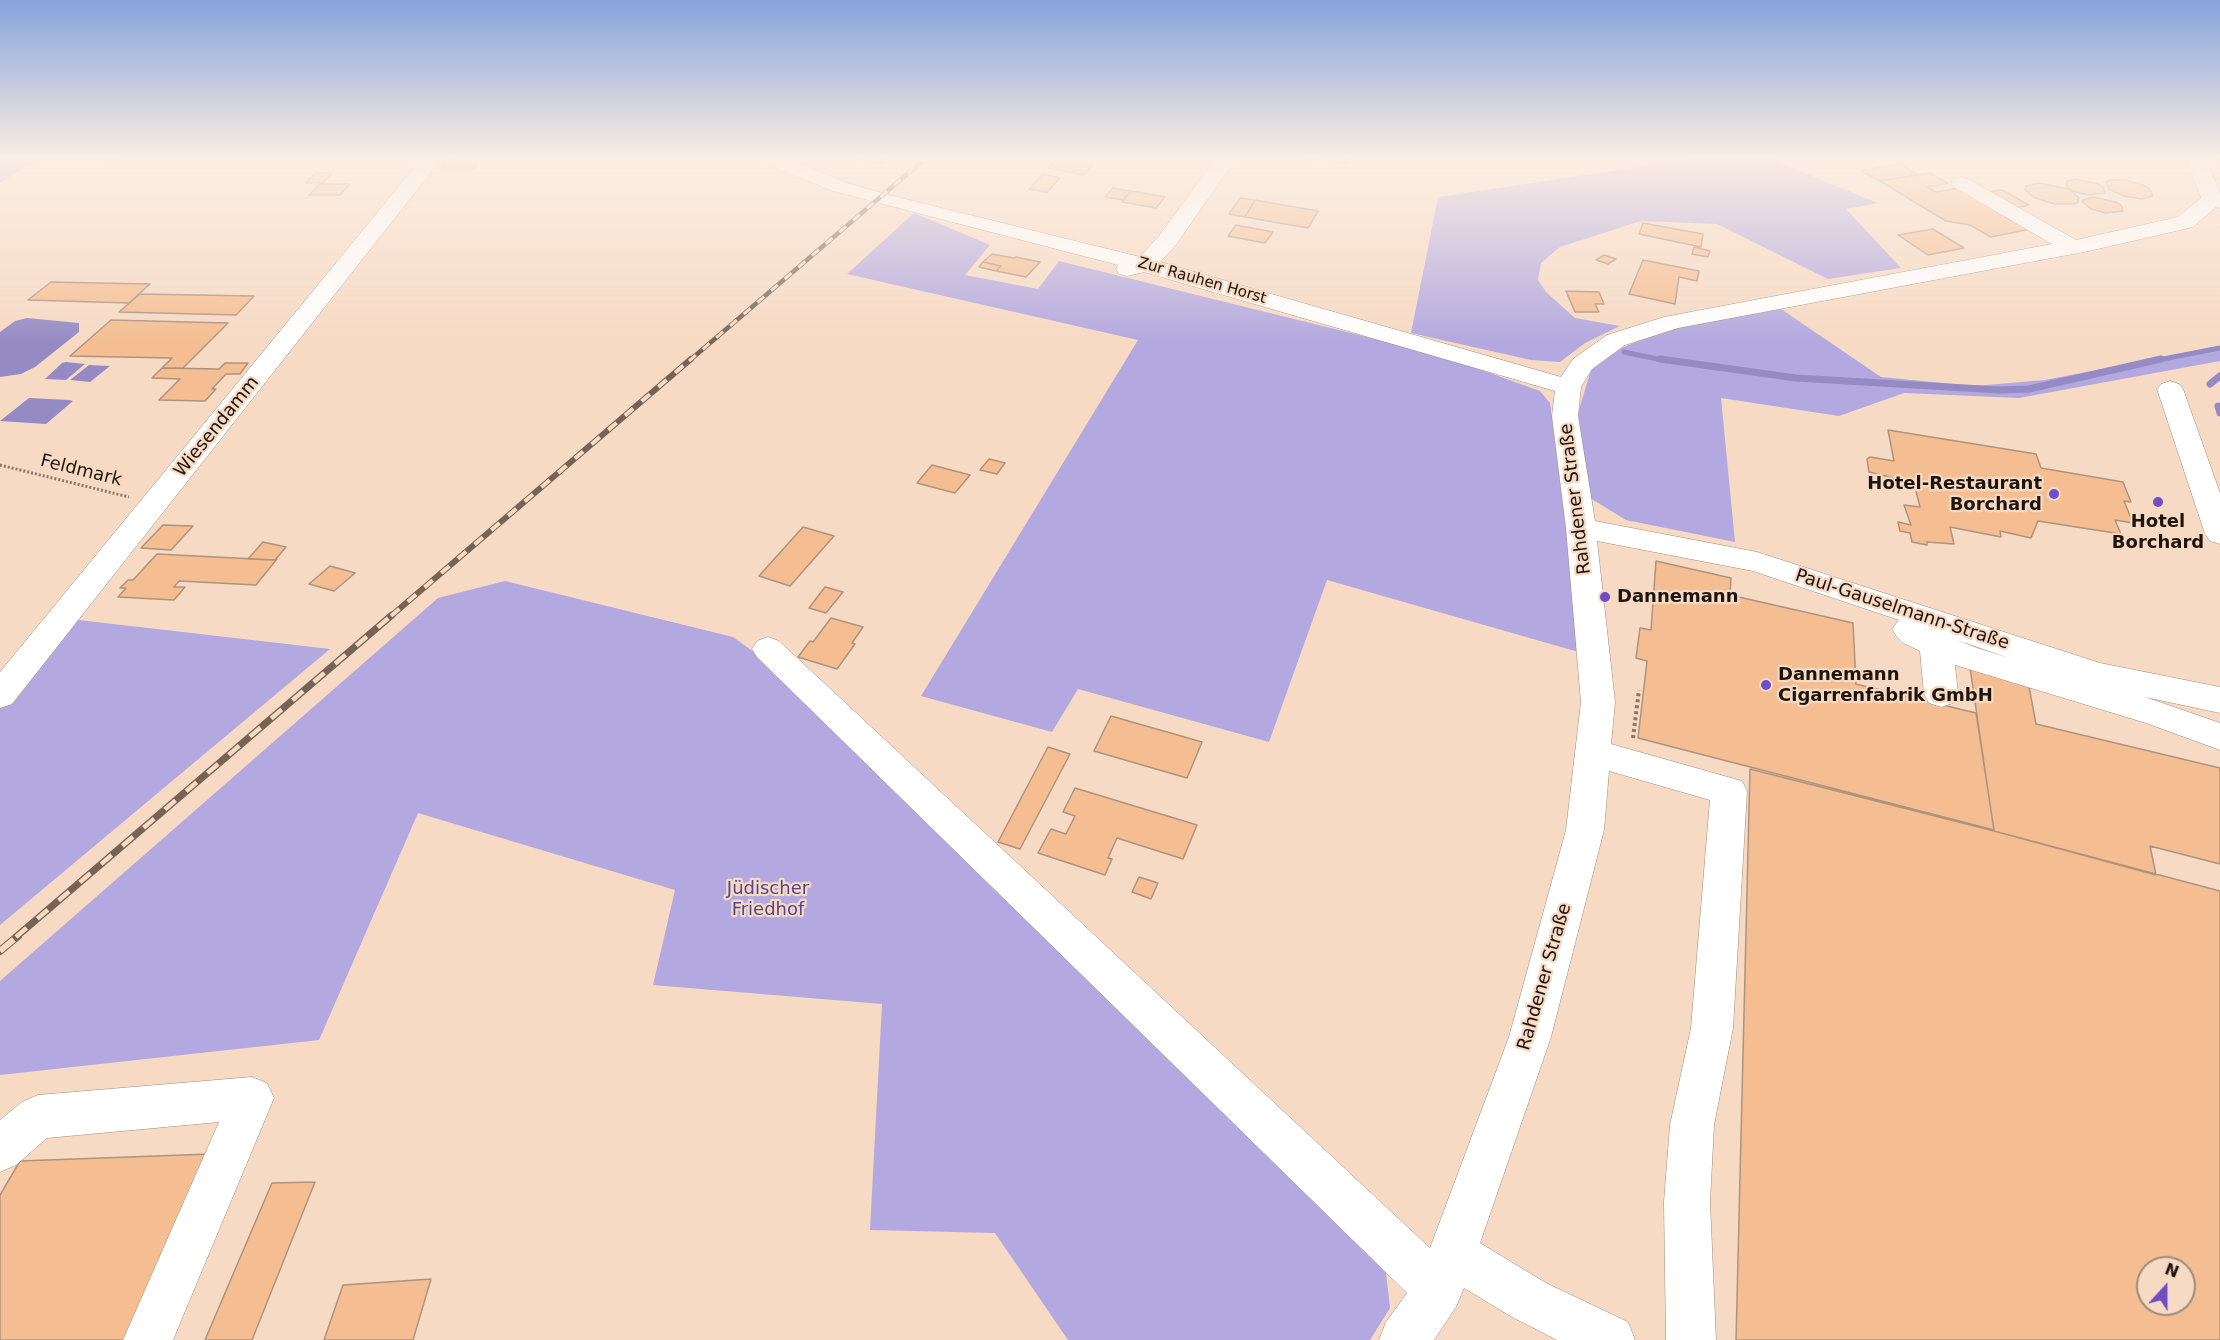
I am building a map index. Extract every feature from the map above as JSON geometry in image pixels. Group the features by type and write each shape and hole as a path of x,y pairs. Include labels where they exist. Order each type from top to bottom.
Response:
{"street":[{"name":"Wiesendamm","path":"0,695 383,220"},
{"name":"Zur Rauhen Horst","path":"964,220 1145,265 1568,387"},
{"path":"1003,244 1117,269 1134,269 1145,265 1182,220"},
{"path":"2026,220 2072,247"},
{"name":"Rahdener Straße","path":"1404,1340 1446,1272 1530,1037 1585,830 1598,702 1581,528 1565,416 1568,387 1582,364 1616,340 1672,322 2072,247 2189,220"},
{"path":"2170,389 2220,534"},
{"name":"Paul-Gauselmann-Straße","path":"1581,528 1756,562 2098,675 2220,700"},
{"path":"1873,600 1914,635 1966,657 2156,713 2220,737"},
{"path":"1936,644 1941,694"},
{"path":"768,649 1446,1272 1529,1300 1610,1340"},
{"path":"1593,753 1693,768 1729,791 1713,1028 1692,1125 1687,1202 1691,1340"},
{"path":"0,1149 38,1117 252,1098 148,1340"}],"path":[{"name":"Feldmark","path":"0,465 156,503"},
{"path":"1639,690 1632,742 1642,744"}],"green space":[{"path":"907,220 930,220 990,245 965,275 1038,289 1059,261 1440,355 1540,391 1550,403 1582,653 1327,580 1269,742 1078,689 1052,732 921,696 1138,340 847,274"},
{"path":"1434,220 1856,220 1901,268 1828,279 1717,224 1641,221 1560,247 1541,263 1538,280 1546,292 1575,318 1620,326 1585,343 1560,362 1531,360 1411,333"},
{"path":"1778,307 1881,377 1975,386 2045,380 2220,346 2220,361 2019,398 1904,393 1839,416 1721,398 1735,542 1626,520 1590,498 1578,413 1591,370 1621,348 1667,330"},
{"name":"Jüdischer Friedhof","path":"505,581 733,637 782,672 1080,962 1386,1273 1390,1308 1370,1340 1068,1340 995,1233 870,1230 882,1004 653,985 675,890 418,813 319,1040 0,1075 0,981 438,598"},
{"path":"70,619 330,649 0,925 0,706"}],"shaded area":[{"path":"27,318 79,323 79,332 35,367 21,374 0,377 0,332 15,321"},
{"path":"62,363 85,364 66,380 45,379"},
{"path":"89,365 110,366 90,382 70,380"},
{"path":"29,398 73,401 46,424 0,421"}],"building":[{"path":"1260,220 1313,220 1308,228"},
{"path":"1944,220 2009,220 2031,229 1991,237 1970,225"},
{"path":"1643,223 1703,234 1701,247 1639,234"},
{"path":"1236,225 1273,232 1265,243 1228,236"},
{"path":"1933,229 1964,248 1928,255 1898,235"},
{"path":"1694,247 1710,251 1708,257 1692,254"},
{"path":"992,254 1040,262 1026,277 996,271 1001,266 983,262"},
{"path":"1604,255 1616,259 1608,264 1596,260"},
{"path":"1643,260 1699,271 1697,281 1679,277 1675,304 1629,294"},
{"path":"983,262 1001,266 996,271 979,267"},
{"path":"51,282 150,284 129,303 28,300"},
{"path":"1566,291 1599,292 1604,304 1595,304 1599,312 1575,312"},
{"path":"140,294 254,296 236,315 119,312"},
{"path":"111,320 228,323 183,368 162,368 172,358 70,356"},
{"path":"225,363 248,363 240,374 226,374 212,389 216,389 205,401 159,400 180,379 152,378 162,368 219,369"},
{"path":"1888,430 2036,454 2041,468 2123,482 2131,502 2124,501 2133,523 2115,520 2121,534 2038,521 2031,538 2000,531 2001,537 1950,527 1954,544 1927,542 1927,545 1912,542 1910,533 1900,531 1898,522 1911,525 1904,505 1920,507 1914,483 1869,472 1867,459 1870,457 1894,461"},
{"path":"989,459 1005,463 997,474 980,470"},
{"path":"932,465 970,475 955,493 917,483"},
{"path":"163,525 193,526 171,550 141,548"},
{"path":"803,527 834,536 790,586 759,576"},
{"path":"263,542 286,547 275,560 248,559"},
{"path":"157,554 277,559 256,585 179,581 174,587 185,587 174,600 118,597 126,588 120,588 128,580 133,580"},
{"path":"1656,561 1731,578 1730,595 1853,623 1856,684 1976,713 1994,830 1638,738 1647,661 1636,658 1640,628 1651,630"},
{"path":"330,566 355,573 334,591 309,584"},
{"path":"825,587 843,592 826,613 809,608"},
{"path":"831,618 863,627 852,643 855,644 837,669 798,657"},
{"path":"1970,668 2028,681 2036,724 2220,768 2220,864 2150,846 2156,875 1994,831"},
{"path":"1111,716 1202,742 1187,778 1094,751"},
{"path":"1048,747 1070,754 1020,849 998,842"},
{"path":"1750,769 2220,891 2220,1340 1736,1340"},
{"path":"1075,788 1197,825 1183,859 1117,838 1108,858 1112,859 1105,875 1038,853 1051,829 1066,834 1075,816 1063,812"},
{"path":"1139,877 1158,883 1151,899 1132,892"},
{"path":"210,1154 124,1340 0,1340 0,1195 20,1161"},
{"path":"315,1182 252,1340 205,1340 272,1183"},
{"path":"431,1279 413,1340 324,1340 343,1285"}],"waterway":[{"path":"2153,361 2220,348"},
{"path":"1624,352 1667,361"},
{"path":"1660,359 1796,378 1999,390 2029,389 2161,359"},
{"path":"2210,384 2220,376"},
{"path":"2218,406 2220,413"}],"railway":[{"path":"689,361 854,220"},
{"path":"391,616 691,359"},
{"path":"16,937 392,615"},
{"path":"0,951 18,936"}],"place":[{"name":"Hotel-Restaurant Borchard","path":"2054,494"},
{"name":"Hotel Borchard","path":"2158,502"},
{"name":"Dannemann","path":"1605,597"},
{"name":"Dannemann Cigarrenfabrik GmbH","path":"1766,685"}]}
